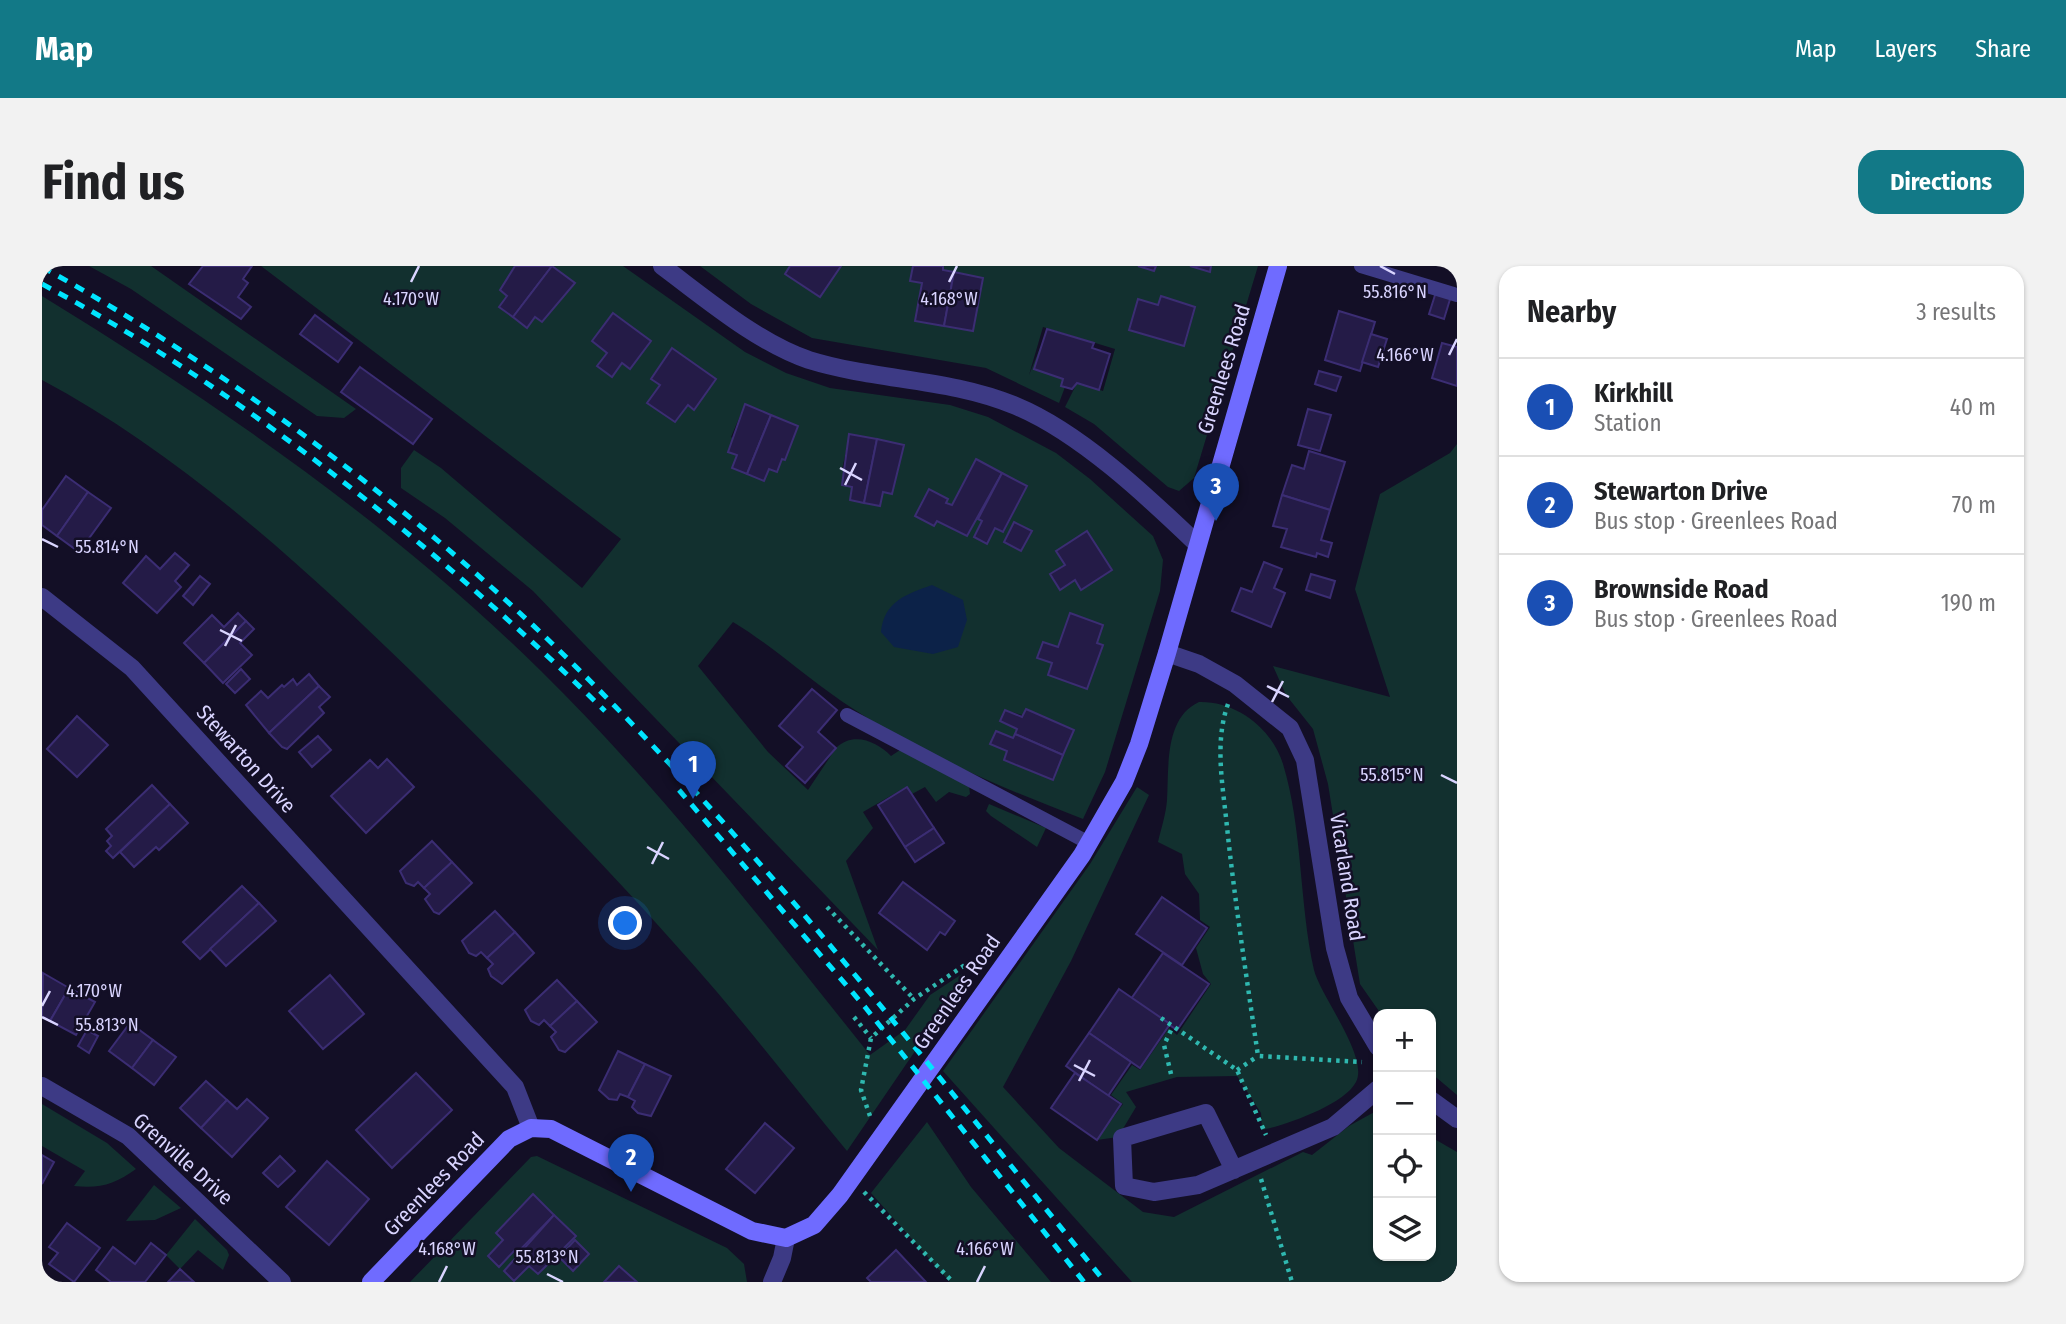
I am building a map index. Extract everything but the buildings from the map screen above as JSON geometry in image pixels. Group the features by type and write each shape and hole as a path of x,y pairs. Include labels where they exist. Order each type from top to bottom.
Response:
{"main road":[{"name":"Greenlees Road","path":"786,1238 814,1225 851,1179 1089,843 1119,792 1134,757 1167,653 1196,543 1279,266"},
{"name":"Greenlees Road","path":"371,1282 509,1139 531,1128"},
{"path":"531,1128 551,1129 752,1231 786,1238"}],"street":[{"path":"662,266 720,309 806,359 970,389 1020,407 1061,430 1160,508 1196,543"},
{"name":"Stewarton Drive","path":"42,597 132,668 515,1087 531,1128"},
{"name":"Vicarland Road","path":"1167,653 1199,664 1235,684 1290,729 1304,760 1335,948 1349,999 1373,1039"},
{"name":"Grenville Drive","path":"42,1086 128,1136 282,1282"},
{"path":"1234,1170 1206,1113 1122,1138 1124,1186 1154,1192 1198,1185 1234,1170 1255,1161 1333,1127 1373,1093"},
{"path":"1436,1104 1457,1119"},
{"path":"772,1282 786,1238"}],"lane":[{"path":"1361,266 1457,295"},
{"path":"848,715 1089,843"}],"path":[{"path":"1229,700 1219,727 1222,773 1233,882 1258,1056"},
{"path":"827,907 914,999"},
{"path":"873,1124 861,1090 871,1038 914,999 965,965 988,958"},
{"path":"854,1017 871,1038"},
{"path":"1161,1018 1237,1070 1274,1152"},
{"path":"1171,1074 1164,1045 1173,1026"},
{"path":"1237,1070 1258,1056 1365,1062"},
{"path":"1255,1161 1292,1282"},
{"path":"851,1179 953,1282"}],"green space":[{"path":"89,266 151,266 356,409 344,418 317,416 131,289"},
{"path":"261,266 552,266 623,266 745,352 786,373 830,388 950,405 988,417 1056,453 1090,479 1153,536 1163,560 1160,591 1105,772 1083,819 937,757 882,727 839,700 733,622 698,666 768,752 808,790 836,748 850,740 858,739 879,746 891,756 900,750 969,786 970,794 966,797 949,792 936,802 925,787 912,794 906,787 863,812 873,828 846,861 878,950 533,591 445,518 401,488 401,468 414,450 441,468 582,588 621,539","holes":["552,266 574,284 513,317 500,307","745,404 798,427 777,472 769,469 764,481 732,468 737,455 728,451 734,439 731,437","850,434 904,445 892,493 883,492 880,506 850,500 852,487 842,469","976,460 1027,486 1004,532 995,528 987,543 974,537 982,521 976,518 937,521 934,526 915,516 929,490 948,499 946,503 952,505","1005,710 1074,730 1052,780 1004,760 1007,751 990,744 996,731 1013,738 1017,729 1000,721"]},
{"path":"700,266 913,266 910,281 922,283 916,321 973,331 982,278 943,270 943,266 1258,266 1194,478 1179,491 1168,487 1094,424 1065,407 1077,383 1103,391 1115,349 1043,327 1029,375 1042,343 1034,369 1063,379 1065,387 1059,403 986,368 812,338 751,304"},
{"path":"42,296 173,380 302,469 425,566 484,617 541,671 628,762 751,907 870,1055 905,1030 930,995 962,974 956,991 847,1151 716,991 628,892 521,781 370,632 283,552 190,476 93,409 42,380"},
{"path":"1457,444 1457,1095 1436,1077 1436,1009 1378,1009 1360,984 1328,784 1313,729 1286,695 1273,666 1390,697 1355,589 1380,494 1450,453"},
{"path":"1199,702 1226,706 1251,719 1278,751 1294,815 1314,970 1356,1058 1356,1082 1340,1099 1327,1106 1299,1119 1262,1130 1261,1113 1237,1076 1177,1077 1126,1092 1136,1107 1118,1137 1097,1140 1123,1104 1111,1095 1132,1065 1140,1070 1169,1028 1177,1035 1211,984 1203,974 1196,948 1210,927 1200,920 1199,894 1185,874 1182,854 1158,842 1166,805 1174,732 1188,709"},
{"path":"1137,787 1149,795 1071,961 1003,1087 1059,1148 1143,1212 1174,1217 1303,1152 1312,1155 1349,1126 1373,1113 1373,1261 1436,1261 1436,1140 1457,1152 1457,1282 1132,1282 943,1071 1090,864"},
{"path":"989,804 1046,828 1037,847 991,816 986,811"},
{"path":"42,1104 107,1143 136,1169 107,1184 74,1186 85,1171 42,1146"},
{"path":"927,1122 971,1187 1051,1282 950,1282 871,1193"},
{"path":"537,1156 727,1248 744,1264 747,1282 637,1282 619,1266 604,1282 410,1282 531,1157","holes":["533,1195 575,1236 538,1274 529,1266 514,1281 504,1271 519,1255 514,1251 499,1266 488,1256 503,1240 496,1233"]},
{"path":"154,1185 181,1208 155,1220 126,1221"},
{"path":"195,1219 227,1250 229,1255 223,1270 198,1250 180,1269 166,1255"}],"water":[{"path":"932,585 963,600 967,620 958,647 933,654 894,647 881,632 887,613 898,600"}],"railway":[{"path":"42,267 181,350 317,445 383,495 446,548 566,657 709,806 777,883 1105,1282"},
{"path":"42,284 192,373 338,478 476,592 605,711"},
{"path":"679,790 865,1007 1084,1282"}],"place":[{"name":"Brownside Road","path":"1216,521"},
{"name":"Kirkhill","path":"693,799"},
{"name":"Stewarton Drive","path":"631,1192"}]}
